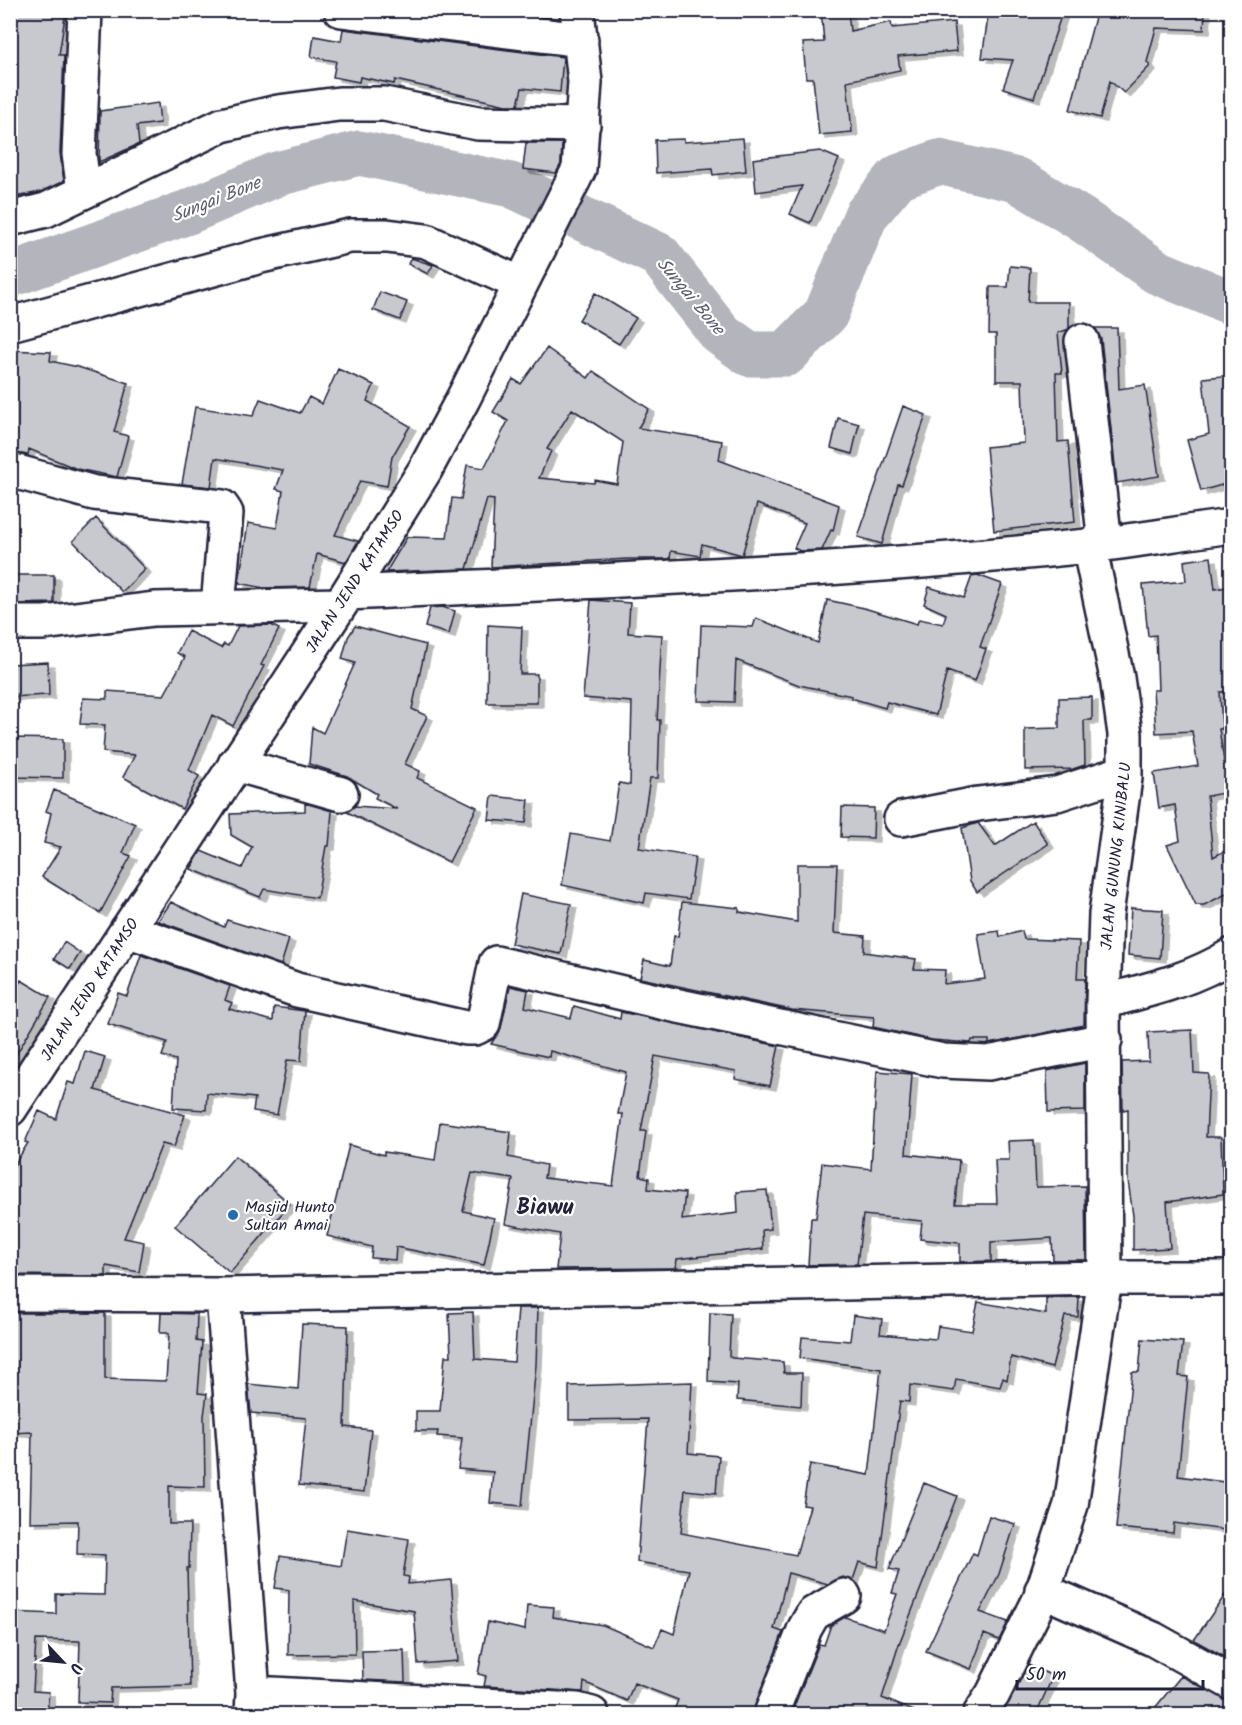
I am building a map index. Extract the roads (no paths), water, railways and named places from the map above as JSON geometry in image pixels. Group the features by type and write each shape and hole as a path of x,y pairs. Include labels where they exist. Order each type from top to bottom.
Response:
{"street":[{"path":"84,191 79,154 85,10"},
{"path":"341,10 579,25"},
{"name":"JALAN JEND KATAMSO","path":"10,1109 344,599 425,470 579,169 585,82 579,25"},
{"path":"10,219 46,210 222,125 278,112 319,107 384,104 478,123 583,125"},
{"path":"10,324 261,256 350,236 387,236 426,241 523,279"},
{"name":"JALAN GUNUNG KINIBALU","path":"980,1714 993,1694 1042,1590 1071,1505 1105,1278 1103,1002 1106,914 1125,772 1122,704 1097,544 1082,341"},
{"path":"10,470 94,493 222,507 226,513 218,607"},
{"path":"10,623 43,623 154,609 218,607 714,575 1097,544 1232,526"},
{"path":"235,764 341,795"},
{"path":"902,819 978,804 1057,794 1125,772"},
{"path":"127,930 164,945 297,990 466,1028 476,1028 483,1024 496,963 669,1004 943,1061 988,1063 1105,1040"},
{"path":"1103,1002 1170,984 1209,969 1232,955"},
{"path":"10,1294 224,1294 1105,1278 1232,1278"},
{"path":"224,1294 252,1703 577,1710 592,1714"},
{"path":"1042,1590 1152,1640 1232,1683"},
{"path":"771,1714 805,1628 813,1614 844,1596"}],"waterway":[{"name":"Sungai Bone","path":"10,275 188,212 277,174 359,153 511,185 659,255 721,334 749,354 786,354 826,314 866,215 898,177 939,162 1017,180 1081,219 1157,272 1232,303"}],"place":[{"name":"Masjid Hunto Sultan Amai","path":"233,1215"}],"district":[{"name":"Biawu","path":"545,1206"}]}
